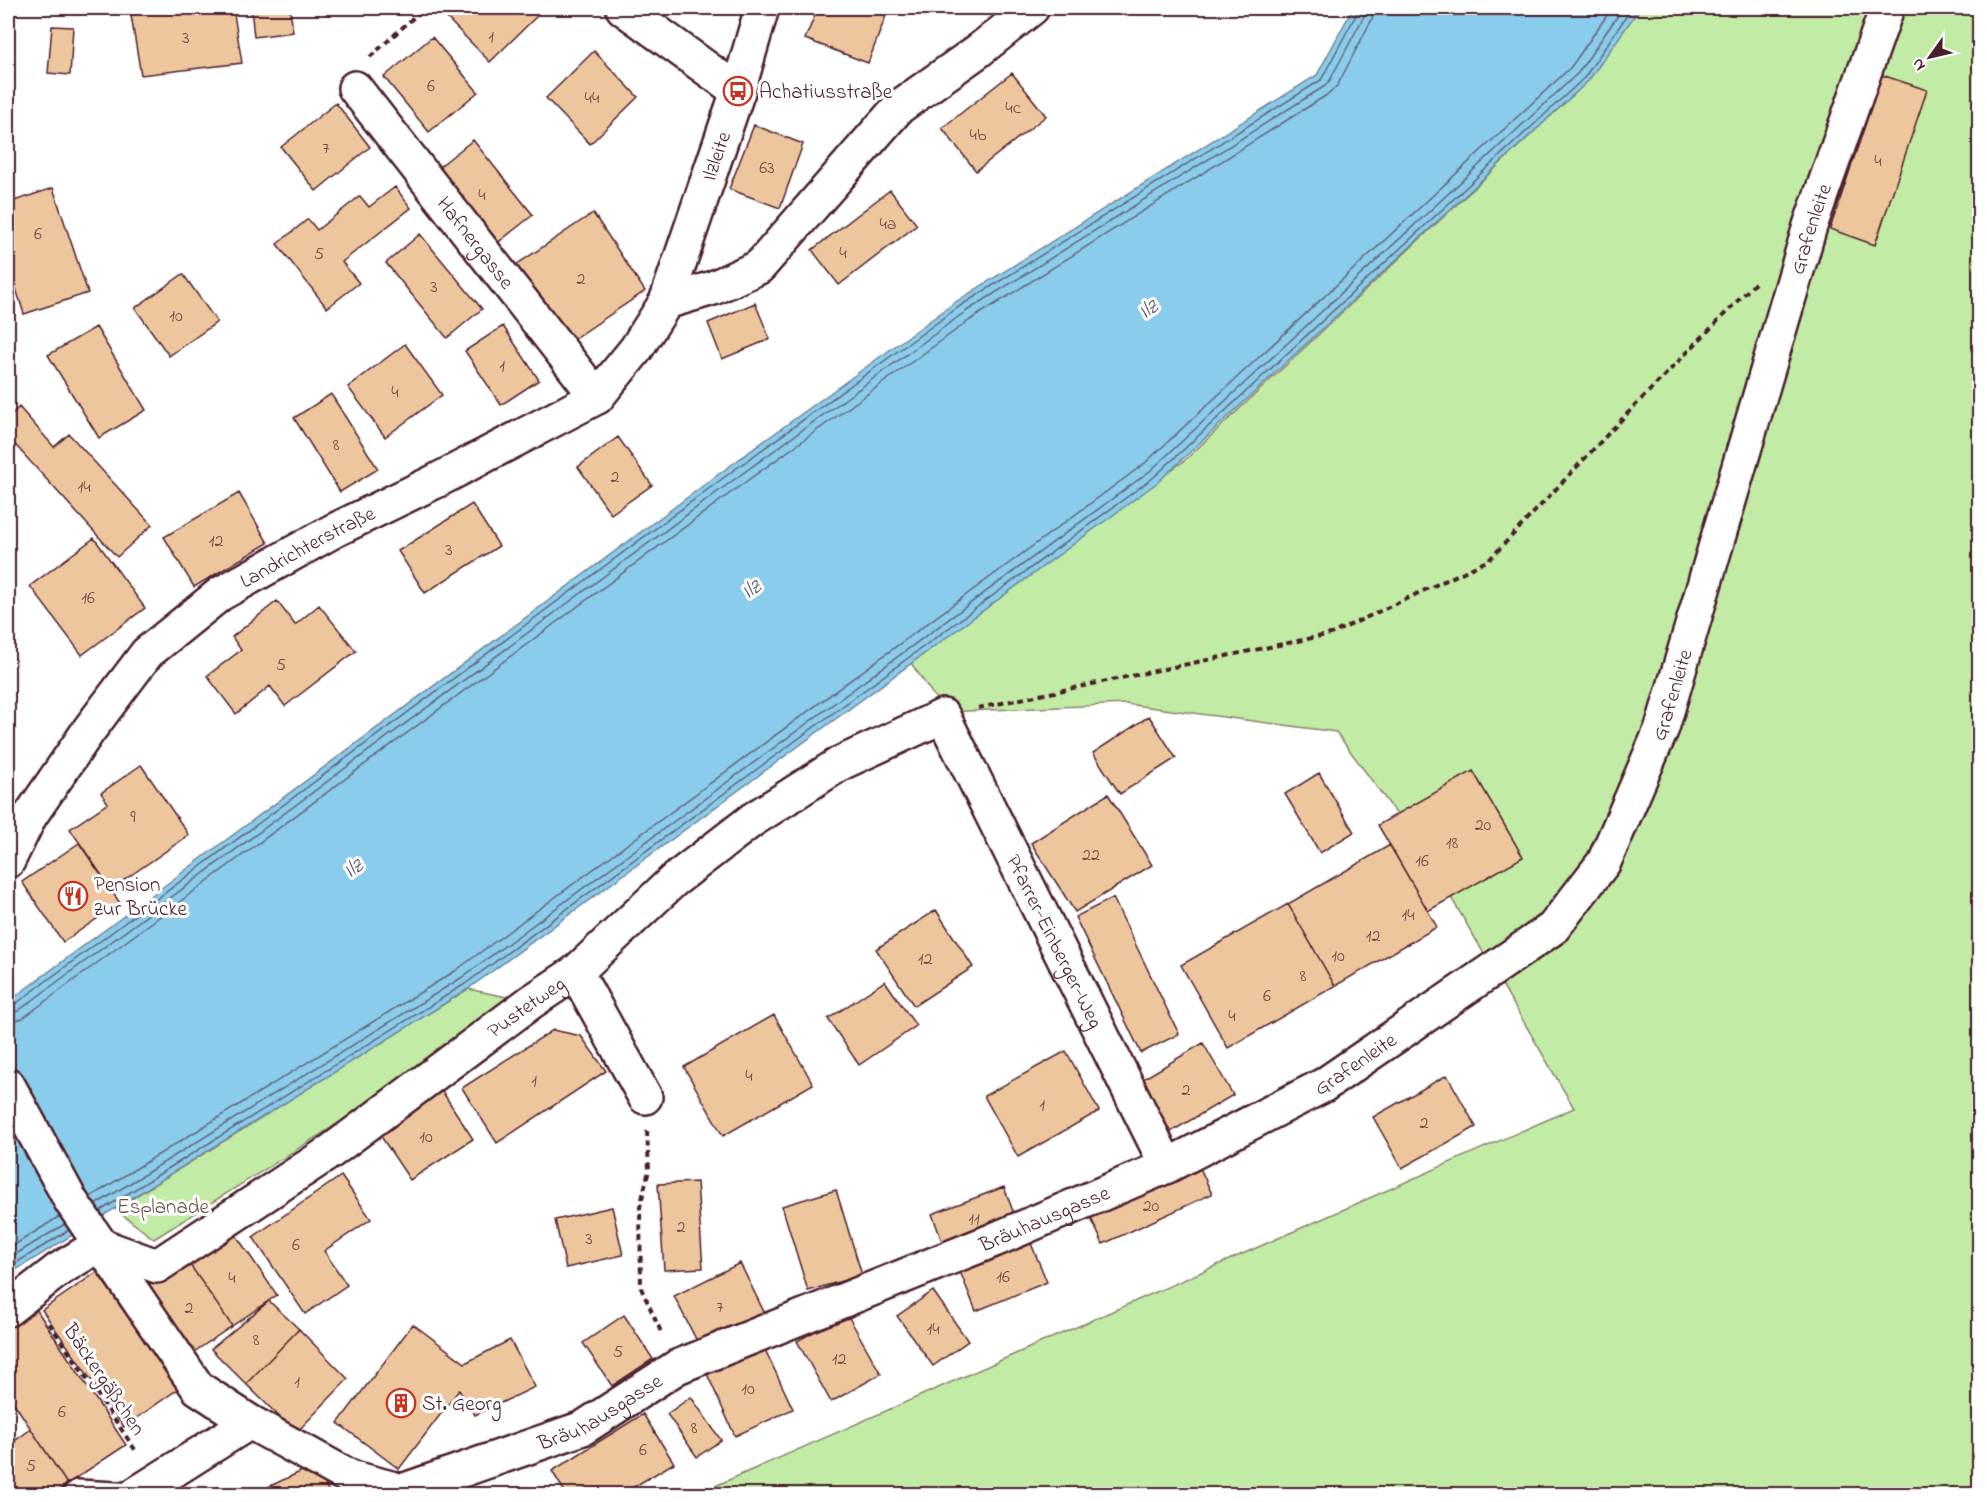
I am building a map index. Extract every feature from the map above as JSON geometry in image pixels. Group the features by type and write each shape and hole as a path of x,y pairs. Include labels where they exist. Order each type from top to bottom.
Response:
{"street":[{"path":"622,8 738,91"},
{"name":"Ilzleite","path":"666,302 738,91 762,8"},
{"path":"666,302 713,288 759,267 899,107 978,51 1032,8"},
{"name":"Grafenleite","path":"1167,1166 1324,1085 1553,928 1604,862 1662,728 1810,226 1887,8"},
{"name":"Hafnergasse","path":"355,88 597,398"},
{"name":"Landrichterstraße","path":"8,861 30,816 89,730 147,653 211,602 333,531 597,398 636,349 666,302"},
{"name":"Pfarrer-Einberger-Weg","path":"943,716 1167,1166"},
{"name":"Pustetweg","path":"99,1245 157,1266 330,1152 531,1002 576,972 673,880 752,820 841,763 943,716"},
{"path":"576,972 645,1097"},
{"name":"Bräuhausgasse","path":"8,1084 71,1201 198,1388 250,1422 350,1477 400,1493 583,1428 677,1367 994,1240 1167,1166"},
{"path":"18,1302 58,1270 99,1245"},
{"path":"143,1490 250,1422"}],"lane":[{"path":"74,1494 78,1491 143,1490"}],"path":[{"path":"355,88 360,66 424,8"},
{"path":"943,716 1331,633 1489,560 1761,276"},
{"path":"645,1097 649,1170 640,1207 640,1288 677,1367"},
{"name":"Bäckergäßchen","path":"18,1302 143,1490"}],"green space":[{"path":"1639,8 1979,8 1979,1494 697,1494 1574,1108 1424,851 1336,732 1126,704 945,712 906,656 1184,461 1588,81"},
{"name":"Esplanade","path":"468,989 531,1002 154,1239 115,1209"}],"water":[{"name":"Ilz","path":"1353,8 1640,8 1588,81 1158,482 468,989 8,1275 8,1002 731,465 957,301 1317,75"}],"building":[{"path":"233,8 242,63 141,75 130,10"},
{"path":"251,8 290,8 293,32 254,37"},
{"path":"437,8 541,8 543,10 490,62"},
{"path":"818,8 872,8 887,13 868,63 805,39"},
{"path":"52,26 73,27 70,75 48,73"},
{"path":"432,37 478,92 429,132 384,77"},
{"path":"594,51 638,97 590,144 546,98"},
{"path":"1012,73 1046,116 976,171 942,128"},
{"path":"1882,75 1927,90 1875,245 1830,229"},
{"path":"336,103 370,147 316,191 281,147"},
{"path":"754,125 803,144 780,208 729,189"},
{"path":"473,140 533,215 491,248 431,173"},
{"path":"395,187 411,208 342,262 359,283 327,308 277,244 308,219 317,230 360,196 369,207"},
{"path":"53,188 88,293 24,314 8,263 8,203"},
{"path":"890,190 917,225 839,285 812,250"},
{"path":"593,213 645,291 568,343 516,265"},
{"path":"420,234 482,309 447,338 386,263"},
{"path":"183,274 217,322 169,356 135,308"},
{"path":"755,303 770,339 722,359 708,323"},
{"path":"503,326 539,380 501,405 465,351"},
{"path":"96,327 146,410 99,438 48,355"},
{"path":"405,344 442,395 385,437 348,387"},
{"path":"331,394 378,469 340,492 294,418"},
{"path":"19,407 54,447 69,434 152,525 117,557 8,437 8,418"},
{"path":"618,437 652,485 611,514 578,467"},
{"path":"239,493 268,543 194,587 164,537"},
{"path":"472,504 499,546 425,593 398,551"},
{"path":"94,538 145,608 82,655 30,586"},
{"path":"277,601 295,625 319,605 356,651 285,706 270,686 236,714 207,676 241,650 232,637"},
{"path":"1149,716 1176,758 1120,794 1093,753"},
{"path":"141,765 189,835 111,889 70,829 108,803 101,793"},
{"path":"1473,771 1523,857 1428,911 1378,825"},
{"path":"1319,773 1354,832 1320,853 1285,794"},
{"path":"1108,794 1152,865 1075,912 1031,843"},
{"name":"Pension zur Brücke","path":"79,843 120,903 63,942 22,882"},
{"path":"1390,845 1437,927 1335,986 1288,904"},
{"path":"1113,898 1179,1034 1141,1053 1075,917"},
{"path":"1288,904 1335,986 1228,1048 1181,965"},
{"path":"936,910 973,967 914,1006 876,949"},
{"path":"885,981 916,1026 859,1065 828,1019"},
{"path":"774,1015 813,1084 723,1136 684,1067"},
{"path":"553,1030 581,1036 606,1071 497,1143 462,1088"},
{"path":"1203,1043 1233,1095 1169,1133 1138,1082"},
{"path":"1066,1051 1099,1111 1018,1157 984,1096"},
{"path":"1447,1075 1476,1127 1402,1168 1373,1117"},
{"path":"442,1091 473,1139 410,1180 378,1132"},
{"path":"1199,1166 1212,1194 1103,1244 1090,1216"},
{"path":"341,1176 371,1219 324,1251 347,1285 305,1314 253,1237"},
{"path":"697,1182 703,1268 664,1270 658,1184"},
{"path":"1004,1187 1017,1222 945,1249 932,1214"},
{"path":"836,1190 862,1275 808,1291 782,1206"},
{"path":"612,1207 623,1255 566,1268 555,1220"},
{"path":"231,1228 277,1295 232,1326 186,1259"},
{"path":"1030,1241 1047,1282 976,1311 959,1269"},
{"path":"186,1259 232,1326 191,1354 145,1287"},
{"path":"740,1263 766,1316 701,1349 674,1296"},
{"path":"97,1272 178,1389 124,1427 42,1310"},
{"path":"933,1291 968,1341 933,1366 897,1316"},
{"path":"269,1301 299,1329 246,1384 211,1349"},
{"path":"36,1309 126,1445 67,1484 8,1394 8,1328"},
{"path":"847,1314 881,1374 831,1402 797,1341"},
{"path":"624,1315 653,1359 612,1386 583,1343"},
{"name":"St. Georg","path":"413,1324 465,1363 510,1340 535,1387 475,1415 459,1390 399,1469 338,1423"},
{"path":"299,1329 348,1379 296,1433 246,1384"},
{"path":"761,1341 793,1409 735,1436 704,1367"},
{"path":"691,1397 721,1440 697,1457 667,1414"},
{"path":"643,1414 674,1463 622,1494 566,1494 552,1471"},
{"path":"31,1429 67,1484 54,1494 8,1494 8,1446"},
{"path":"315,1465 330,1494 253,1494"},
{"path":"465,1488 468,1494 450,1494"}],"place":[{"name":"Achatiusstraße","path":"738,91"},
{"name":"Pension zur Brücke","path":"73,896"},
{"name":"St. Georg","path":"401,1403"}]}
